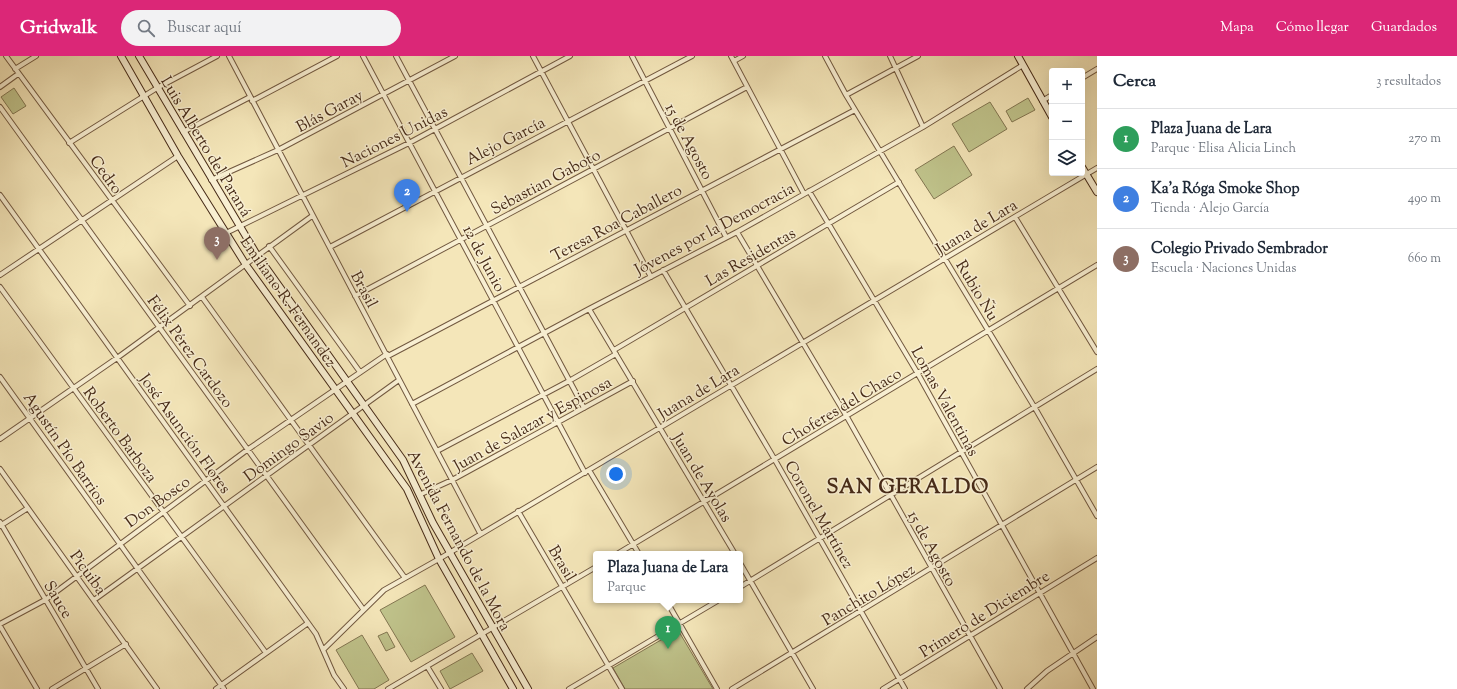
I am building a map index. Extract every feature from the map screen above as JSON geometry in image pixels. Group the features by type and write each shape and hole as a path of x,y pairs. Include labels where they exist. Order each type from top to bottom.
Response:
{"main road":[{"name":"Emiliano R. Fernandez","path":"121,56 178,156 246,265 352,414"},
{"name":"Luis Alberto del Paraná","path":"139,56 239,226 364,406"},
{"path":"1018,56 1049,112"},
{"path":"1085,171 1097,192"},
{"name":"Avenida Fernando de la Mora","path":"364,406 403,460 419,495 449,552 528,689"},
{"name":"Avenida Fernando de la Mora","path":"352,414 407,489 439,558 513,689"}],"street":[{"name":"Cedro","path":"6,56 190,306"},
{"path":"15,69 36,56"},
{"path":"69,143 145,97 157,88 217,56"},
{"name":"Brasil","path":"228,56 480,533"},
{"path":"184,132 338,56"},
{"name":"12 de Junio","path":"363,56 408,143 435,190 585,472"},
{"name":"12 de Junio","path":"396,56 584,408"},
{"name":"Blás Garay","path":"211,180 278,150 455,56"},
{"path":"533,56 651,276"},
{"name":"Naciones Unidas","path":"226,233 408,143 570,56"},
{"name":"15 de Agosto","path":"632,56 726,236"},
{"name":"Alejo García","path":"330,247 435,190 692,56"},
{"path":"731,56 804,194"},
{"path":"734,61 743,56"},
{"name":"Rubio Ñu","path":"825,56 846,95 1035,408 1097,516"},
{"path":"890,56 923,127"},
{"path":"846,95 918,56"},
{"name":"Jóvenes por la Democracia","path":"412,404 726,236 737,232 923,127 1023,65"},
{"path":"1085,76 1097,69"},
{"path":"0,87 18,74"},
{"name":"Sebastian Gaboto","path":"355,296 593,168 748,87"},
{"path":"1042,101 1049,97"},
{"name":"Félix Pérez Cardozo","path":"0,107 363,609"},
{"name":"Teresa Roa Caballero","path":"387,355 855,110"},
{"path":"0,275 81,219 178,156"},
{"name":"Juana de Lara","path":"323,650 384,590 1097,168"},
{"name":"Las Residentas","path":"437,451 569,381 686,308 899,182"},
{"name":"Lomas Valentinas","path":"809,191 827,224 918,374 1093,689"},
{"name":"José Asunción Flores","path":"0,195 316,634 344,689"},
{"path":"0,439 190,306 246,265 257,254 312,216"},
{"path":"1015,217 1097,352"},
{"name":"15 de Agosto","path":"737,232 846,417 968,637 1000,689"},
{"path":"269,246 360,372"},
{"name":"Choferes del Chaco","path":"622,551 1097,265"},
{"name":"Coronel Martínez","path":"663,270 732,385 905,689"},
{"name":"Roberto Barboza","path":"0,287 162,512 266,653"},
{"path":"202,297 405,578"},
{"name":"Juan de Ayolas","path":"589,309 733,551"},
{"name":"Don Bosco","path":"0,625 45,600 162,512 290,419 387,355"},
{"path":"743,586 1097,369"},
{"name":"Agustín Pío Barrios","path":"0,377 224,689"},
{"name":"Domingo Savio","path":"94,600 399,380"},
{"name":"Juan de Salazar y Espinosa","path":"419,495 452,480 633,381"},
{"name":"Panchito López","path":"732,689 862,612 1097,467"},
{"name":"Picuiba","path":"0,469 157,689"},
{"path":"589,470 637,551"},
{"path":"1,524 28,508"},
{"name":"Brasil","path":"518,511 622,689"},
{"name":"Sauce","path":"1,524 98,689"},
{"name":"Primero de Diciembre","path":"883,689 1097,558"},
{"path":"743,568 813,689"},
{"path":"388,689 593,569"},
{"path":"668,603 717,689"},
{"path":"569,689 714,603"},
{"path":"216,689 308,623"},
{"path":"0,625 37,689"},
{"path":"1027,689 1047,671 1097,637"},
{"path":"52,689 126,644"},
{"path":"427,666 441,689"}],"green space":[{"path":"14,88 26,106 13,114 1,97"},
{"path":"1028,98 1035,110 1012,122 1006,111"},
{"path":"990,102 1007,129 969,152 952,124"},
{"path":"954,146 972,175 934,199 915,170"},
{"path":"425,585 455,637 411,662 380,610"},
{"path":"678,630 713,689 625,689 613,668"},
{"path":"387,632 395,647 386,651 378,636"},
{"path":"362,635 389,680 374,689 359,689 336,650"},
{"path":"472,653 483,671 450,689 440,671"}],"place":[{"name":"Ka'a Róga Smoke Shop","path":"407,212"},
{"name":"Colegio Privado Sembrador","path":"217,260"},
{"name":"Plaza Juana de Lara","path":"668,649"}],"district":[{"name":"SAN GERALDO","path":"908,486"}]}
